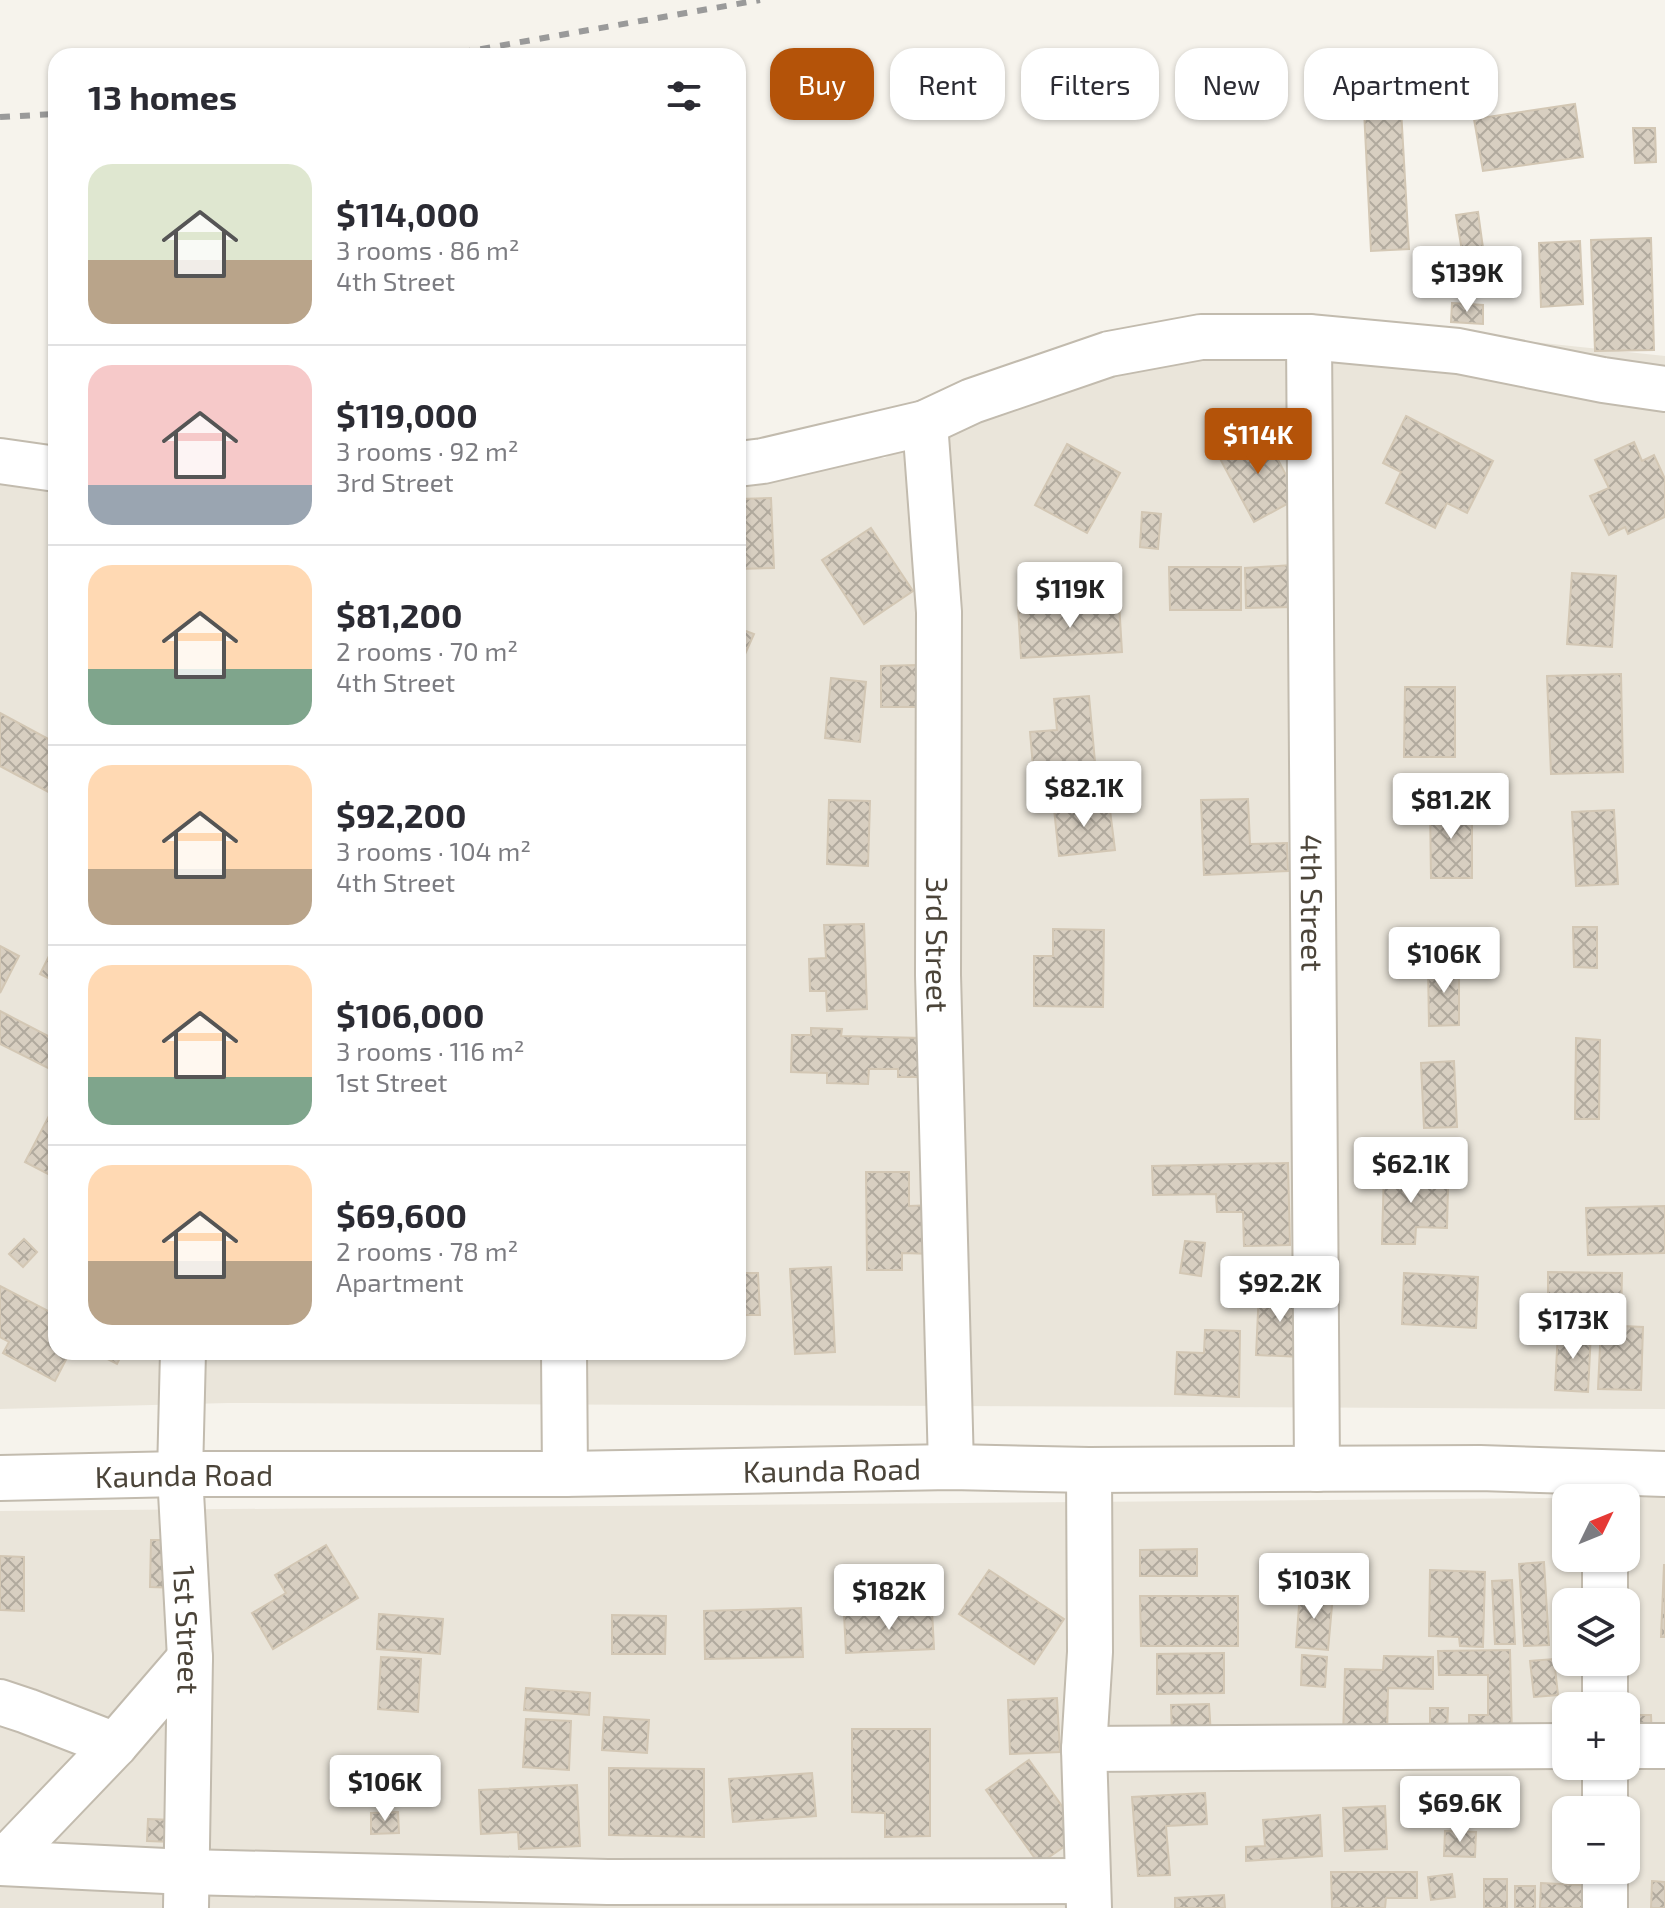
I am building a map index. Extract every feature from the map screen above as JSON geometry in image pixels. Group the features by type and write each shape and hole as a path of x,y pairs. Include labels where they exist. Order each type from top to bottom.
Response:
{"street":[{"path":"746,463 925,423 972,401 1109,354 1201,337 1309,337 1458,351 1665,389"},
{"name":"4th Street","path":"1309,337 1317,1469"},
{"name":"3rd Street","path":"925,423 939,612 938,975 951,1467"},
{"path":"0,461 48,468"},
{"name":"1st Street","path":"183,1360 180,1474 190,1658 186,1890"},
{"path":"564,1360 565,1474"},
{"name":"Kaunda Road","path":"0,1478 180,1474 565,1474 951,1467 1089,1470 1480,1468 1591,1484"},
{"path":"1,1863 186,1890 608,1882 1088,1895 1084,1749 1090,1652 1089,1470"},
{"name":"Kaunda Road","path":"1615,1484 1665,1474"},
{"path":"1,1863 115,1745 190,1658"},
{"path":"0,1702 115,1745"},
{"path":"1084,1749 1552,1746"},
{"path":"1640,1746 1665,1746"},
{"path":"1605,1884 1605,1908"}],"shaded area":[{"path":"1346,322 1665,356 1665,1409 228,1403 0,1409 0,476 48,475 48,1360 746,1360 746,461 885,458 1011,364"},
{"path":"1640,1497 1665,1497 1665,1908 0,1908 0,1511 1552,1498 1552,1572 1640,1572"}],"building":[{"path":"1575,104 1583,157 1483,171 1474,120 1498,120 1498,115"},
{"path":"1364,120 1402,120 1409,249 1371,251"},
{"path":"1633,128 1655,128 1656,162 1635,163"},
{"path":"1478,212 1483,248 1462,251 1456,215"},
{"path":"1651,238 1654,350 1595,351 1591,240"},
{"path":"1580,241 1583,304 1541,307 1539,243"},
{"path":"1487,262 1489,283 1450,285 1449,264"},
{"path":"1452,303 1483,305 1483,324 1451,322"},
{"path":"1406,416 1493,461 1467,513 1447,503 1435,528 1386,503 1401,472 1383,463"},
{"path":"1263,431 1298,498 1254,522 1218,455"},
{"path":"1634,442 1642,461 1654,455 1665,479 1665,517 1628,534 1625,527 1609,535 1590,496 1609,488 1595,460"},
{"path":"1067,444 1120,473 1087,533 1035,505"},
{"path":"771,498 774,568 746,569 746,499"},
{"path":"1142,512 1161,514 1158,549 1140,547"},
{"path":"871,528 913,591 864,624 822,560"},
{"path":"1292,565 1294,607 1246,608 1245,568"},
{"path":"1169,567 1241,567 1241,610 1170,610"},
{"path":"1572,573 1616,576 1612,647 1567,644"},
{"path":"1119,602 1122,652 1021,658 1018,607"},
{"path":"746,631 754,634 746,652"},
{"path":"917,665 918,707 881,707 881,666"},
{"path":"1621,674 1623,772 1551,774 1547,676"},
{"path":"831,678 866,682 860,742 825,738"},
{"path":"1405,687 1455,687 1455,757 1404,757"},
{"path":"1089,696 1095,762 1033,767 1030,732 1057,730 1054,699"},
{"path":"0,713 48,739 48,792 0,766"},
{"path":"1248,799 1250,844 1287,843 1288,871 1204,875 1201,800"},
{"path":"829,800 870,801 868,866 827,864"},
{"path":"1109,802 1115,850 1059,856 1054,809"},
{"path":"1430,805 1472,805 1472,878 1431,878"},
{"path":"1614,810 1618,884 1576,886 1572,812"},
{"path":"864,924 867,1009 827,1011 826,991 810,991 809,959 826,958 824,925"},
{"path":"1573,927 1597,927 1597,968 1574,967"},
{"path":"1053,929 1104,930 1103,1007 1034,1006 1034,956 1053,956"},
{"path":"0,946 19,956 0,993"},
{"path":"48,958 48,978 40,974"},
{"path":"1459,965 1459,1025 1429,1026 1428,966"},
{"path":"0,1011 48,1036 48,1068 0,1044"},
{"path":"811,1028 842,1029 841,1036 922,1038 921,1077 898,1077 898,1069 869,1069 868,1084 827,1083 827,1073 791,1072 792,1035 811,1035"},
{"path":"1576,1038 1600,1040 1599,1119 1575,1119"},
{"path":"1454,1061 1457,1127 1424,1128 1421,1063"},
{"path":"48,1118 48,1174 25,1162"},
{"path":"1288,1163 1290,1245 1244,1246 1243,1212 1217,1212 1216,1194 1153,1195 1152,1166"},
{"path":"1384,1167 1428,1168 1428,1187 1448,1188 1447,1228 1416,1227 1415,1244 1382,1244"},
{"path":"866,1172 909,1172 909,1206 935,1205 934,1254 902,1253 902,1270 867,1270"},
{"path":"1665,1206 1665,1253 1588,1255 1586,1208"},
{"path":"24,1239 37,1252 23,1267 9,1254"},
{"path":"1185,1241 1205,1243 1201,1276 1180,1273"},
{"path":"831,1267 835,1352 795,1354 790,1269"},
{"path":"1548,1272 1622,1273 1621,1318 1548,1317"},
{"path":"746,1273 758,1273 760,1315 746,1315"},
{"path":"1404,1273 1478,1277 1476,1328 1402,1324"},
{"path":"0,1286 48,1311 48,1360 66,1360 55,1381 3,1353 9,1342 0,1337"},
{"path":"1259,1291 1304,1293 1302,1357 1256,1355"},
{"path":"1601,1325 1643,1327 1641,1390 1598,1389"},
{"path":"1205,1330 1240,1331 1239,1397 1175,1394 1177,1352 1204,1353"},
{"path":"1558,1330 1591,1332 1588,1392 1555,1390"},
{"path":"151,1540 179,1540 179,1588 150,1587"},
{"path":"326,1545 358,1598 273,1649 252,1613 286,1593 275,1575"},
{"path":"1197,1549 1197,1576 1140,1576 1140,1550"},
{"path":"1265,1555 1331,1556 1331,1589 1265,1588"},
{"path":"0,1556 24,1557 24,1611 0,1610"},
{"path":"1544,1562 1549,1645 1524,1646 1519,1564"},
{"path":"1664,1565 1665,1637 1661,1637"},
{"path":"989,1570 1064,1619 1034,1664 959,1614"},
{"path":"1430,1570 1485,1572 1483,1647 1460,1646 1459,1637 1429,1636"},
{"path":"1512,1580 1515,1644 1495,1644 1492,1581"},
{"path":"1300,1592 1333,1595 1328,1650 1296,1647"},
{"path":"1140,1596 1238,1596 1238,1646 1141,1646"},
{"path":"801,1608 803,1657 705,1659 704,1611"},
{"path":"932,1610 934,1649 846,1653 844,1614"},
{"path":"379,1614 443,1619 440,1654 377,1649"},
{"path":"612,1615 666,1616 665,1654 612,1654"},
{"path":"1510,1650 1512,1737 1469,1739 1469,1715 1488,1715 1488,1675 1439,1675 1438,1651"},
{"path":"1224,1653 1224,1693 1157,1694 1157,1654"},
{"path":"1302,1655 1327,1657 1325,1687 1301,1685"},
{"path":"1384,1656 1433,1657 1433,1689 1388,1688 1387,1739 1343,1737 1345,1669 1383,1670"},
{"path":"381,1657 421,1659 418,1712 378,1709"},
{"path":"1552,1659 1552,1676 1556,1676 1558,1692 1534,1697 1530,1661"},
{"path":"526,1688 590,1693 589,1715 524,1710"},
{"path":"1057,1698 1060,1752 1010,1754 1008,1700"},
{"path":"1209,1704 1211,1735 1172,1737 1171,1705"},
{"path":"1430,1708 1448,1708 1447,1732 1430,1732"},
{"path":"1640,1715 1651,1715 1652,1740 1640,1741"},
{"path":"604,1717 649,1720 647,1753 602,1750"},
{"path":"526,1719 571,1721 569,1770 523,1767"},
{"path":"852,1729 930,1729 930,1836 885,1837 885,1813 852,1812"},
{"path":"1029,1760 1082,1834 1039,1864 986,1790"},
{"path":"609,1768 704,1769 704,1837 609,1835"},
{"path":"812,1773 816,1816 733,1822 729,1779"},
{"path":"577,1785 580,1846 519,1849 518,1832 481,1834 479,1790"},
{"path":"1205,1793 1207,1824 1166,1826 1170,1875 1138,1876 1132,1797"},
{"path":"1385,1806 1387,1849 1345,1851 1343,1808"},
{"path":"398,1812 399,1833 371,1834 371,1813"},
{"path":"1320,1815 1322,1856 1246,1861 1246,1847 1265,1846 1263,1820"},
{"path":"148,1819 174,1820 173,1842 147,1841"},
{"path":"1445,1831 1476,1832 1475,1857 1444,1856"},
{"path":"1331,1872 1417,1872 1417,1898 1386,1898 1385,1908 1332,1908"},
{"path":"1452,1874 1455,1897 1431,1900 1428,1877"},
{"path":"1484,1879 1507,1879 1507,1908 1484,1908"},
{"path":"1652,1881 1665,1882 1665,1908 1651,1908"},
{"path":"1541,1883 1598,1886 1596,1908 1540,1908"},
{"path":"1515,1886 1535,1886 1535,1908 1515,1908"},
{"path":"1224,1895 1225,1908 1175,1908 1175,1898"}],"railway":[{"path":"487,48 760,0"},
{"path":"0,117 48,114"}]}
